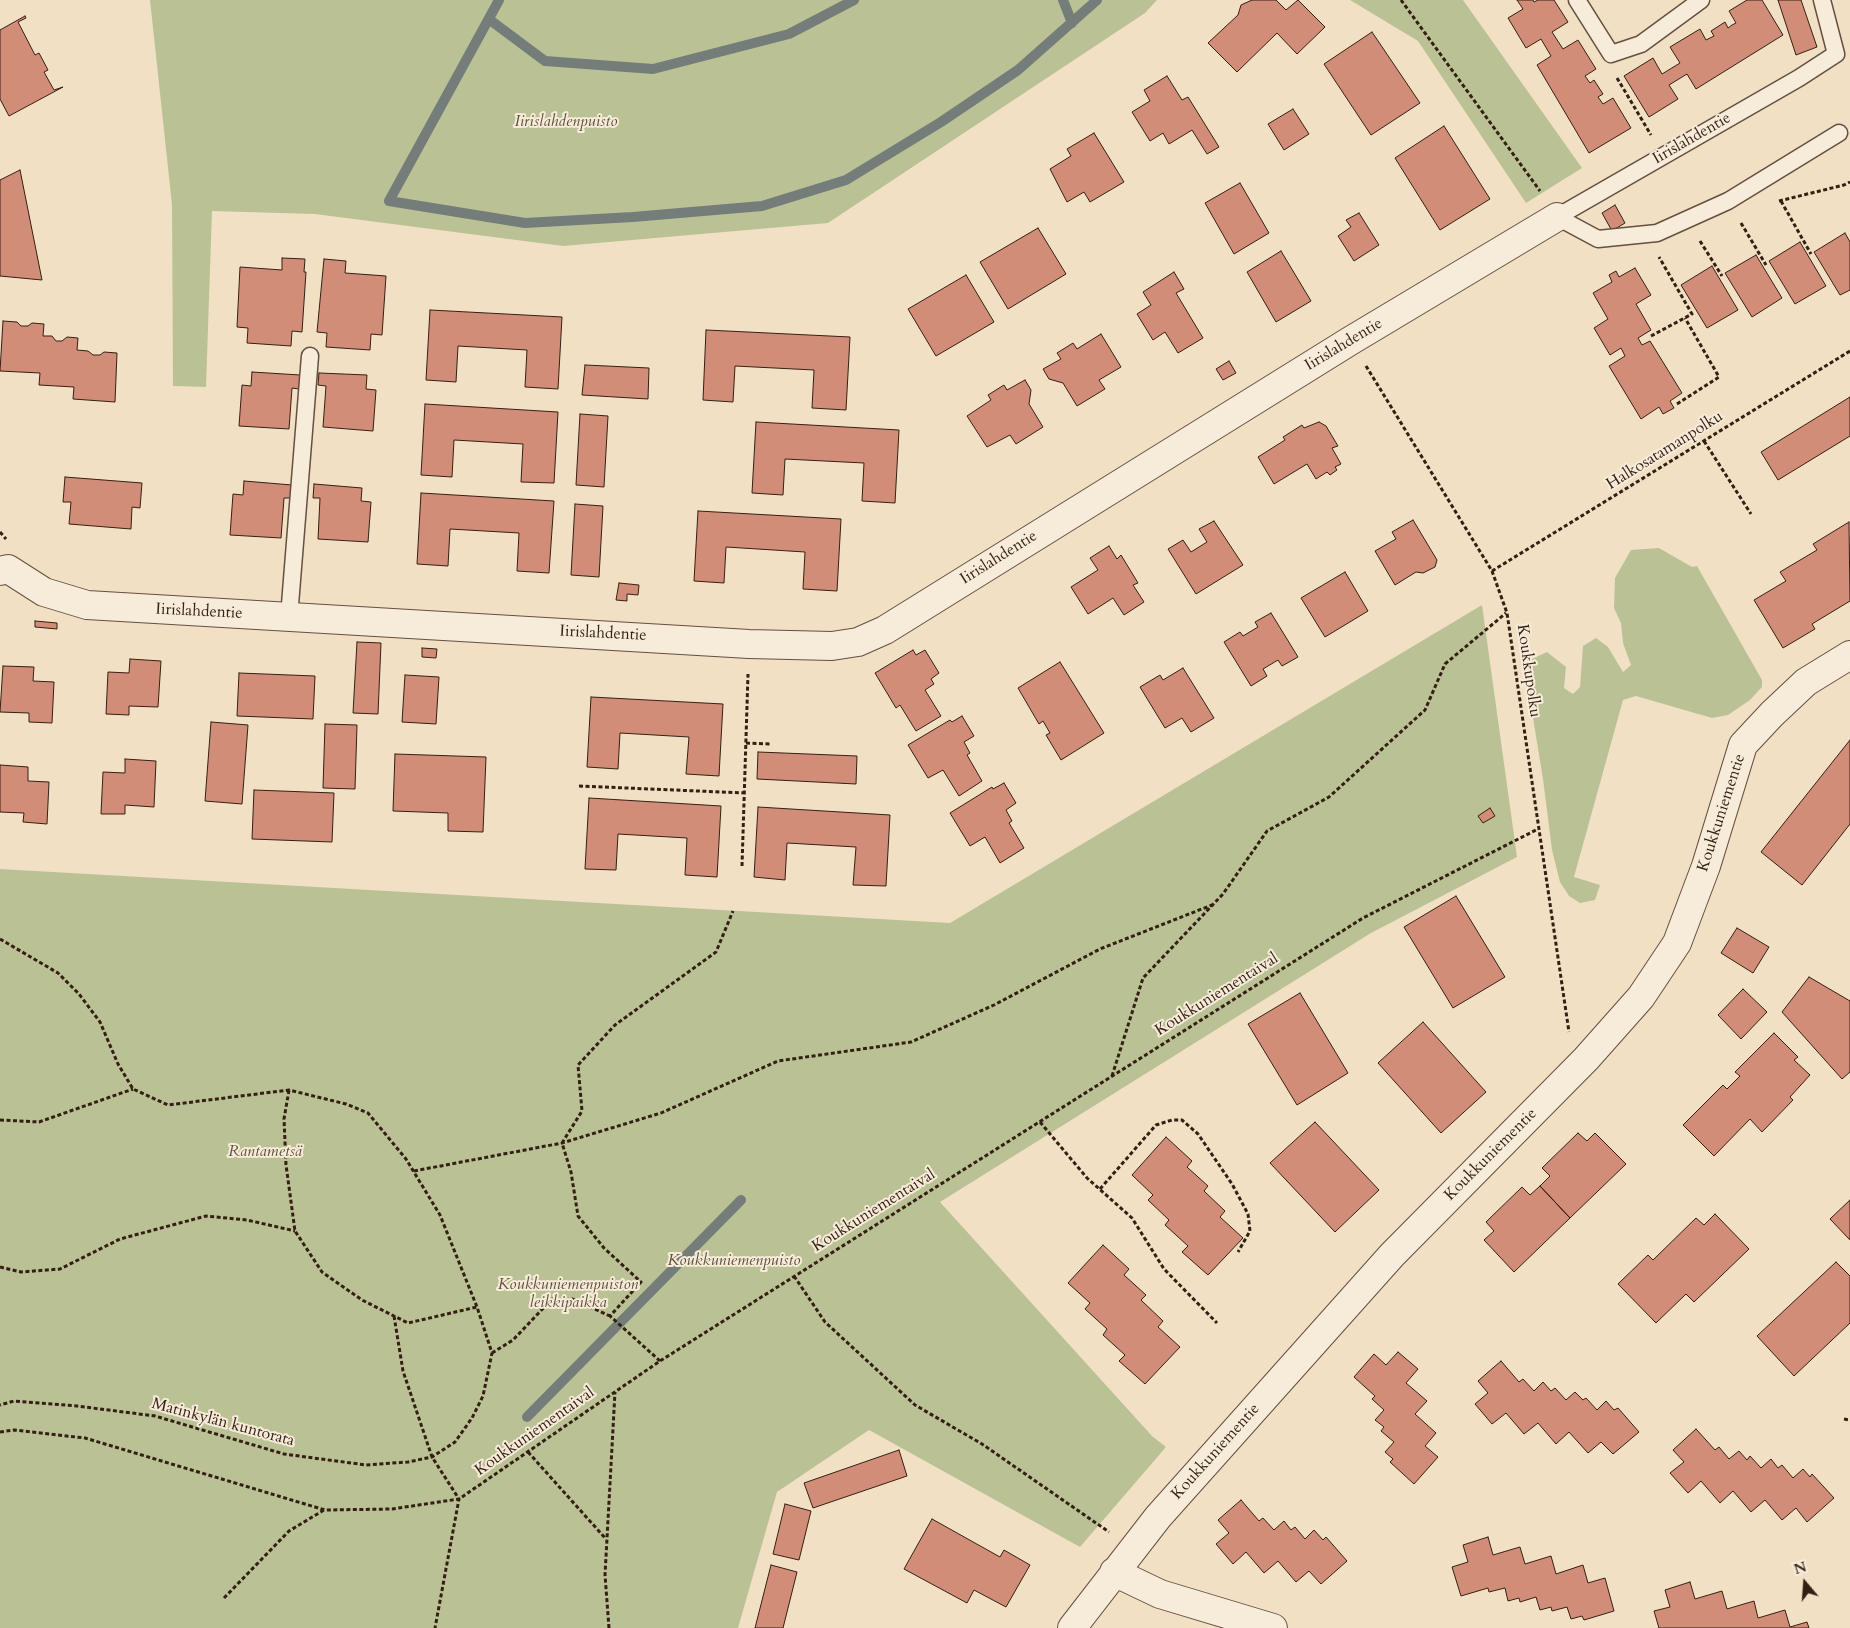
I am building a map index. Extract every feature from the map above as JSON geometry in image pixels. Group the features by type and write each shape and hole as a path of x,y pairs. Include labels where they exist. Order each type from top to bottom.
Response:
{"street":[{"name":"Iirislahdentie","path":"3,567 44,592 87,605 749,644 832,646 858,642 885,630 1350,341 1557,217"},
{"name":"Koukkuniementie","path":"1072,1628 1158,1517 1392,1255 1586,1059 1641,997 1677,942 1706,866 1743,745 1806,682 1850,655"},
{"path":"1114,1572 1160,1594 1273,1628"}],"lane":[{"path":"1577,0 1611,54 1641,44 1701,0"},
{"name":"Iirislahdentie","path":"1557,217 1799,78 1836,54 1822,0"},
{"path":"1557,217 1598,239 1657,233 1731,199 1839,133"},
{"path":"289,617 310,356"}],"path":[{"path":"1401,0 1557,217"},
{"path":"1611,54 1611,64 1621,86 1664,156"},
{"path":"1731,199 1748,208 1850,182"},
{"path":"1731,199 1766,265"},
{"path":"1781,201 1811,254"},
{"path":"1687,219 1722,276"},
{"path":"1646,235 1692,314 1651,336"},
{"path":"1677,404 1719,377 1685,318"},
{"name":"Koukkupolku","path":"1350,341 1492,571 1507,613 1570,1036"},
{"name":"Halkosatamanpolku","path":"1492,571 1850,351"},
{"path":"1704,441 1751,514"},
{"path":"1112,1076 1143,978 1223,894 1266,831 1329,797 1425,710 1445,664 1507,613"},
{"path":"742,866 749,644"},
{"path":"746,743 770,744"},
{"path":"579,786 745,794"},
{"name":"Koukkuniementaival","path":"0,1432 14,1430 85,1438 325,1510 392,1509 459,1499 660,1361 1363,918 1538,829"},
{"path":"414,1171 562,1143 661,1113 778,1061 911,1042 994,1005 1100,949 1212,905"},
{"path":"610,1316 640,1282 604,1248 578,1216 571,1172 562,1143 582,1110 578,1065 615,1025 716,952 733,911"},
{"path":"0,939 58,972 79,994 100,1022 118,1064 133,1089 39,1122 0,1120"},
{"name":"Matinkylän kuntorata","path":"0,1405 14,1402 77,1406 155,1416 284,1454 366,1465 408,1462 432,1457 455,1442 472,1418 483,1396 492,1353 478,1307 440,1214 414,1171 368,1113 346,1104 289,1090 168,1105 133,1089"},
{"path":"289,1090 284,1120 286,1165 295,1231 322,1272 362,1300 408,1323 478,1307"},
{"path":"1100,1189 1156,1125 1172,1120 1182,1120 1198,1134 1232,1184 1248,1214 1250,1231 1238,1252"},
{"path":"1040,1122 1100,1189 1132,1218 1164,1269 1217,1323"},
{"path":"0,1267 21,1272 60,1269 120,1239 206,1216 247,1220 295,1231"},
{"path":"794,1276 825,1322 915,1405 982,1444 1111,1534"},
{"path":"492,1353 513,1340 552,1299 563,1304 570,1298 610,1316 660,1361"},
{"path":"394,1316 403,1371 432,1457 459,1499 435,1628"},
{"path":"609,1628 605,1574 616,1392"},
{"path":"1844,1419 1850,1420"},
{"path":"528,1452 607,1540"},
{"path":"224,1598 289,1532 325,1510"}],"green space":[{"name":"Iirislahdenpuisto","path":"150,0 1157,0 1145,13 828,223 563,246 315,214 212,211 206,387 173,386 172,205"},
{"path":"1350,0 1463,0 1582,168 1526,203 1418,41"},
{"path":"1659,548 1692,567 1697,566 1762,680 1762,687 1750,700 1728,715 1712,718 1636,696 1623,700 1574,877 1600,885 1595,900 1580,903 1569,896 1560,882 1552,850 1543,779 1526,675 1532,659 1547,652 1566,667 1564,688 1573,694 1580,687 1583,646 1596,638 1608,647 1623,672 1631,665 1623,643 1621,623 1614,608 1615,578 1631,550"},
{"path":"1482,605 1517,857 1371,933 940,1202 1152,1436 1166,1447 1080,1547 869,1430 777,1492 738,1628 0,1628 0,869 950,923"}],"building":[{"path":"1252,0 1276,0 1286,10 1298,0 1325,27 1297,54 1277,33 1237,72 1208,43 1238,15 1241,5"},
{"path":"1517,0 1533,0 1534,2 1538,0 1554,0 1568,22 1552,32 1563,49 1578,40 1596,69 1585,76 1590,83 1594,80 1603,94 1598,97 1603,104 1613,98 1631,128 1589,153 1537,65 1551,56 1541,39 1526,48 1508,18 1523,9"},
{"path":"1747,0 1762,0 1783,35 1696,89 1687,74 1669,85 1678,99 1649,117 1624,76 1653,58 1662,74 1680,63 1670,47 1700,29 1706,40 1714,36 1711,31 1725,22 1728,28 1736,23 1729,11"},
{"path":"1778,0 1801,0 1817,47 1796,55"},
{"path":"25,16 26,18 18,22 35,55 39,53 48,70 44,72 54,90 63,87 9,116 0,99 0,30"},
{"path":"1372,32 1420,103 1371,135 1324,64"},
{"path":"1167,76 1182,100 1188,97 1219,147 1207,154 1192,130 1169,144 1163,133 1150,141 1132,112 1150,101 1144,90"},
{"path":"1293,109 1309,134 1284,150 1268,124"},
{"path":"1444,126 1490,199 1440,230 1395,158"},
{"path":"1094,133 1124,182 1090,202 1084,192 1067,202 1050,169 1071,156 1067,149"},
{"path":"20,170 42,280 0,276 0,180"},
{"path":"1240,183 1269,233 1234,254 1205,203"},
{"path":"1615,205 1625,223 1612,231 1602,213"},
{"path":"1359,213 1379,245 1354,261 1338,236 1351,227 1346,220"},
{"path":"1038,228 1066,274 1008,309 980,262"},
{"path":"1845,233 1850,242 1850,290 1840,295 1814,252"},
{"path":"1800,242 1826,286 1795,304 1769,261"},
{"path":"1281,251 1311,301 1276,322 1247,272"},
{"path":"1756,255 1782,298 1752,317 1725,273"},
{"path":"282,258 305,259 304,272 306,272 302,332 292,331 291,346 247,343 248,328 237,327 240,267 282,270"},
{"path":"324,259 346,261 345,273 386,276 382,335 371,334 370,350 326,347 327,333 317,332"},
{"path":"1712,266 1738,310 1707,328 1681,285"},
{"path":"1635,268 1651,295 1636,304 1651,330 1638,338 1642,345 1650,341 1682,393 1670,401 1674,408 1663,414 1659,407 1641,419 1609,366 1625,356 1621,348 1610,355 1594,328 1608,319 1593,293 1612,282 1609,275 1616,271 1619,277"},
{"path":"1174,272 1184,289 1176,293 1203,338 1178,353 1165,332 1153,340 1137,314 1151,305 1143,292"},
{"path":"966,275 994,322 936,356 908,309"},
{"path":"430,310 562,317 558,389 525,387 527,350 458,346 456,382 426,380"},
{"path":"3,321 17,322 21,326 28,326 32,323 44,324 43,336 52,336 56,341 62,341 67,337 78,338 77,350 88,351 93,355 100,355 104,352 117,353 115,402 73,399 74,387 39,385 40,373 0,371"},
{"path":"706,330 850,337 846,410 812,408 814,370 735,366 733,402 703,400"},
{"path":"1101,334 1121,367 1099,380 1105,389 1077,406 1063,383 1049,379 1043,369 1061,359 1057,353 1073,343 1077,349"},
{"path":"1229,361 1236,373 1223,380 1216,369"},
{"path":"585,365 649,368 648,399 582,395"},
{"path":"252,372 300,375 299,389 292,388 289,429 239,426 242,385 251,386"},
{"path":"319,373 367,375 366,389 376,390 373,431 323,427 326,386 318,385"},
{"path":"1025,380 1031,390 1029,404 1043,427 1016,444 1010,435 987,447 967,416 991,400 988,395 1004,385 1007,390"},
{"path":"1850,397 1850,436 1778,480 1761,452"},
{"path":"425,404 558,412 554,483 521,482 523,444 454,440 452,477 421,475"},
{"path":"580,414 608,416 604,487 576,485"},
{"path":"756,422 899,430 895,503 862,501 864,463 785,459 783,495 752,493"},
{"path":"1319,422 1326,426 1338,446 1332,448 1341,464 1335,467 1337,470 1330,475 1327,472 1316,479 1307,464 1274,484 1258,457 1285,440 1283,437 1302,425 1304,428"},
{"path":"65,477 142,483 140,508 132,507 131,529 69,524 71,502 63,502"},
{"path":"244,481 292,485 291,498 284,498 281,538 230,535 233,494 243,495"},
{"path":"314,484 362,488 361,501 371,502 368,542 318,539 320,498 313,498"},
{"path":"421,493 554,501 549,573 517,571 519,533 450,529 448,566 417,564"},
{"path":"575,504 603,506 599,577 571,575"},
{"path":"698,511 841,519 837,591 803,589 805,552 726,547 724,583 694,581"},
{"path":"1413,520 1437,560 1435,567 1423,573 1416,572 1395,585 1375,551 1396,539 1392,532"},
{"path":"1214,521 1243,565 1196,594 1168,549 1183,540 1191,552 1207,542 1199,529"},
{"path":"1849,522 1850,601 1812,624 1815,629 1783,648 1754,600 1786,581 1780,572 1817,550 1813,544"},
{"path":"1109,546 1117,559 1121,555 1138,583 1133,585 1144,602 1124,615 1113,598 1088,614 1071,587 1098,570 1090,558"},
{"path":"1345,572 1368,611 1325,637 1301,598"},
{"path":"619,583 639,585 638,595 627,594 627,601 616,600"},
{"path":"1271,613 1298,657 1282,666 1278,660 1263,669 1267,676 1251,686 1224,642 1240,632 1243,636 1258,627 1255,622"},
{"path":"35,621 57,623 57,629 35,627"},
{"path":"357,642 381,643 378,714 353,713"},
{"path":"422,648 437,649 436,658 422,657"},
{"path":"913,650 916,655 925,650 939,673 931,679 934,684 925,690 941,716 916,731 900,705 896,708 875,673"},
{"path":"130,659 161,661 158,707 129,706 129,715 106,714 108,672 129,673"},
{"path":"1060,662 1104,733 1061,760 1046,735 1050,733 1043,721 1039,724 1018,688"},
{"path":"3,666 34,667 33,681 54,682 52,723 29,722 29,713 0,712"},
{"path":"1183,668 1214,718 1191,732 1182,718 1165,728 1140,687 1160,675 1163,680"},
{"path":"239,673 315,676 313,719 237,716"},
{"path":"405,675 439,677 436,724 402,722"},
{"path":"591,697 723,704 719,776 686,774 689,737 620,733 618,769 587,767"},
{"path":"962,716 974,736 964,742 970,753 967,755 982,781 959,796 943,770 928,778 908,745 950,720 952,722"},
{"path":"211,722 248,725 242,804 205,801"},
{"path":"325,724 357,725 355,789 323,788"},
{"path":"1850,740 1850,824 1802,885 1761,852"},
{"path":"758,752 857,756 856,784 757,779"},
{"path":"395,754 486,757 483,832 448,831 448,813 393,811"},
{"path":"125,759 156,761 154,807 125,805 125,814 101,814 103,772 125,773"},
{"path":"0,765 28,767 28,781 49,782 47,824 23,822 24,813 0,812"},
{"path":"1004,783 1016,803 1006,810 1012,821 1009,823 1024,848 1000,863 985,837 970,846 950,813 992,787 993,789"},
{"path":"254,790 334,793 332,842 252,839"},
{"path":"589,798 721,806 717,877 685,875 687,838 618,834 616,870 585,869"},
{"path":"758,807 890,815 886,886 853,885 856,847 787,843 785,880 754,877"},
{"path":"1490,808 1495,816 1483,823 1478,816"},
{"path":"1456,896 1505,977 1453,1008 1404,927"},
{"path":"1737,928 1769,947 1753,973 1721,953"},
{"path":"1809,977 1850,1001 1850,1072 1842,1079 1782,1012"},
{"path":"1743,989 1767,1012 1741,1039 1718,1015"},
{"path":"1300,993 1348,1073 1297,1105 1248,1024"},
{"path":"1423,1022 1486,1092 1441,1133 1378,1063"},
{"path":"1774,1033 1798,1057 1794,1060 1810,1075 1790,1097 1793,1100 1762,1132 1750,1119 1714,1156 1683,1125 1723,1085 1727,1089 1740,1076 1735,1072"},
{"path":"1315,1122 1379,1190 1335,1232 1270,1163"},
{"path":"1578,1133 1587,1141 1595,1133 1626,1164 1570,1218 1540,1186 1550,1176 1542,1168"},
{"path":"1166,1137 1192,1161 1187,1167 1208,1186 1204,1191 1225,1211 1220,1217 1243,1238 1208,1275 1182,1252 1188,1246 1165,1225 1169,1220 1148,1200 1153,1195 1132,1175"},
{"path":"1540,1186 1570,1218 1514,1272 1484,1240 1494,1231 1486,1222 1522,1187 1530,1195"},
{"path":"1850,1200 1850,1240 1830,1219"},
{"path":"1715,1214 1749,1249 1694,1302 1686,1294 1656,1323 1618,1284 1648,1255 1653,1260 1696,1218 1704,1225"},
{"path":"1103,1245 1129,1269 1124,1275 1146,1295 1141,1300 1163,1321 1158,1327 1180,1347 1145,1384 1119,1361 1125,1355 1103,1335 1107,1329 1085,1309 1090,1303 1068,1283"},
{"path":"1836,1262 1850,1276 1850,1323 1794,1376 1757,1336"},
{"path":"1398,1352 1418,1369 1406,1383 1427,1401 1415,1414 1436,1433 1425,1446 1438,1457 1414,1484 1390,1462 1393,1459 1385,1452 1394,1442 1381,1431 1384,1427 1375,1420 1384,1410 1372,1399 1375,1396 1354,1377 1374,1354 1386,1365"},
{"path":"1501,1361 1519,1382 1523,1379 1534,1391 1543,1382 1551,1391 1555,1388 1566,1400 1575,1392 1583,1400 1586,1398 1597,1410 1606,1401 1614,1410 1618,1408 1639,1432 1613,1454 1601,1442 1588,1453 1569,1432 1556,1444 1538,1423 1524,1434 1506,1413 1492,1424 1475,1404 1488,1393 1478,1381"},
{"path":"1696,1429 1715,1450 1719,1447 1729,1459 1739,1451 1747,1460 1750,1456 1761,1468 1771,1459 1778,1468 1782,1465 1793,1478 1803,1469 1810,1477 1812,1474 1834,1498 1807,1522 1796,1508 1782,1520 1765,1500 1751,1512 1733,1491 1720,1503 1701,1481 1688,1493 1670,1473 1684,1462 1673,1450"},
{"path":"899,1450 907,1476 813,1508 804,1483"},
{"path":"1241,1500 1259,1521 1263,1518 1274,1530 1284,1521 1291,1530 1295,1527 1305,1539 1314,1530 1323,1540 1326,1537 1347,1561 1321,1584 1309,1571 1296,1582 1278,1561 1264,1573 1246,1552 1233,1564 1216,1544 1229,1533 1218,1520"},
{"path":"785,1504 811,1511 799,1560 773,1554"},
{"path":"932,1519 1000,1557 1004,1550 1030,1565 1006,1607 974,1590 967,1603 904,1569"},
{"path":"1488,1537 1493,1555 1520,1547 1525,1564 1551,1556 1556,1574 1583,1565 1588,1583 1605,1578 1614,1611 1584,1620 1582,1616 1571,1619 1567,1607 1552,1611 1551,1607 1540,1610 1536,1597 1520,1602 1519,1598 1508,1601 1505,1588 1489,1592 1488,1588 1461,1596 1452,1567 1468,1562 1463,1545"},
{"path":"771,1565 797,1572 783,1628 755,1628"},
{"path":"1690,1582 1695,1599 1722,1591 1727,1609 1754,1601 1758,1618 1785,1610 1790,1627 1807,1622 1809,1628 1659,1628 1654,1611 1670,1607 1665,1590"}],"waterway":[{"path":"499,0 389,201 525,223 633,217 762,206 846,180 941,122 1018,70 1097,0"},
{"path":"490,20 545,61 653,69 789,34 854,0"},
{"path":"1063,0 1072,23"},
{"path":"527,1417 741,1200"}],"park label":[{"name":"Rantametsä","path":"265,1152"},
{"name":"Koukkuniemenpuisto","path":"734,1261"},
{"name":"Koukkuniemenpuiston leikkipaikka","path":"568,1294"}]}
